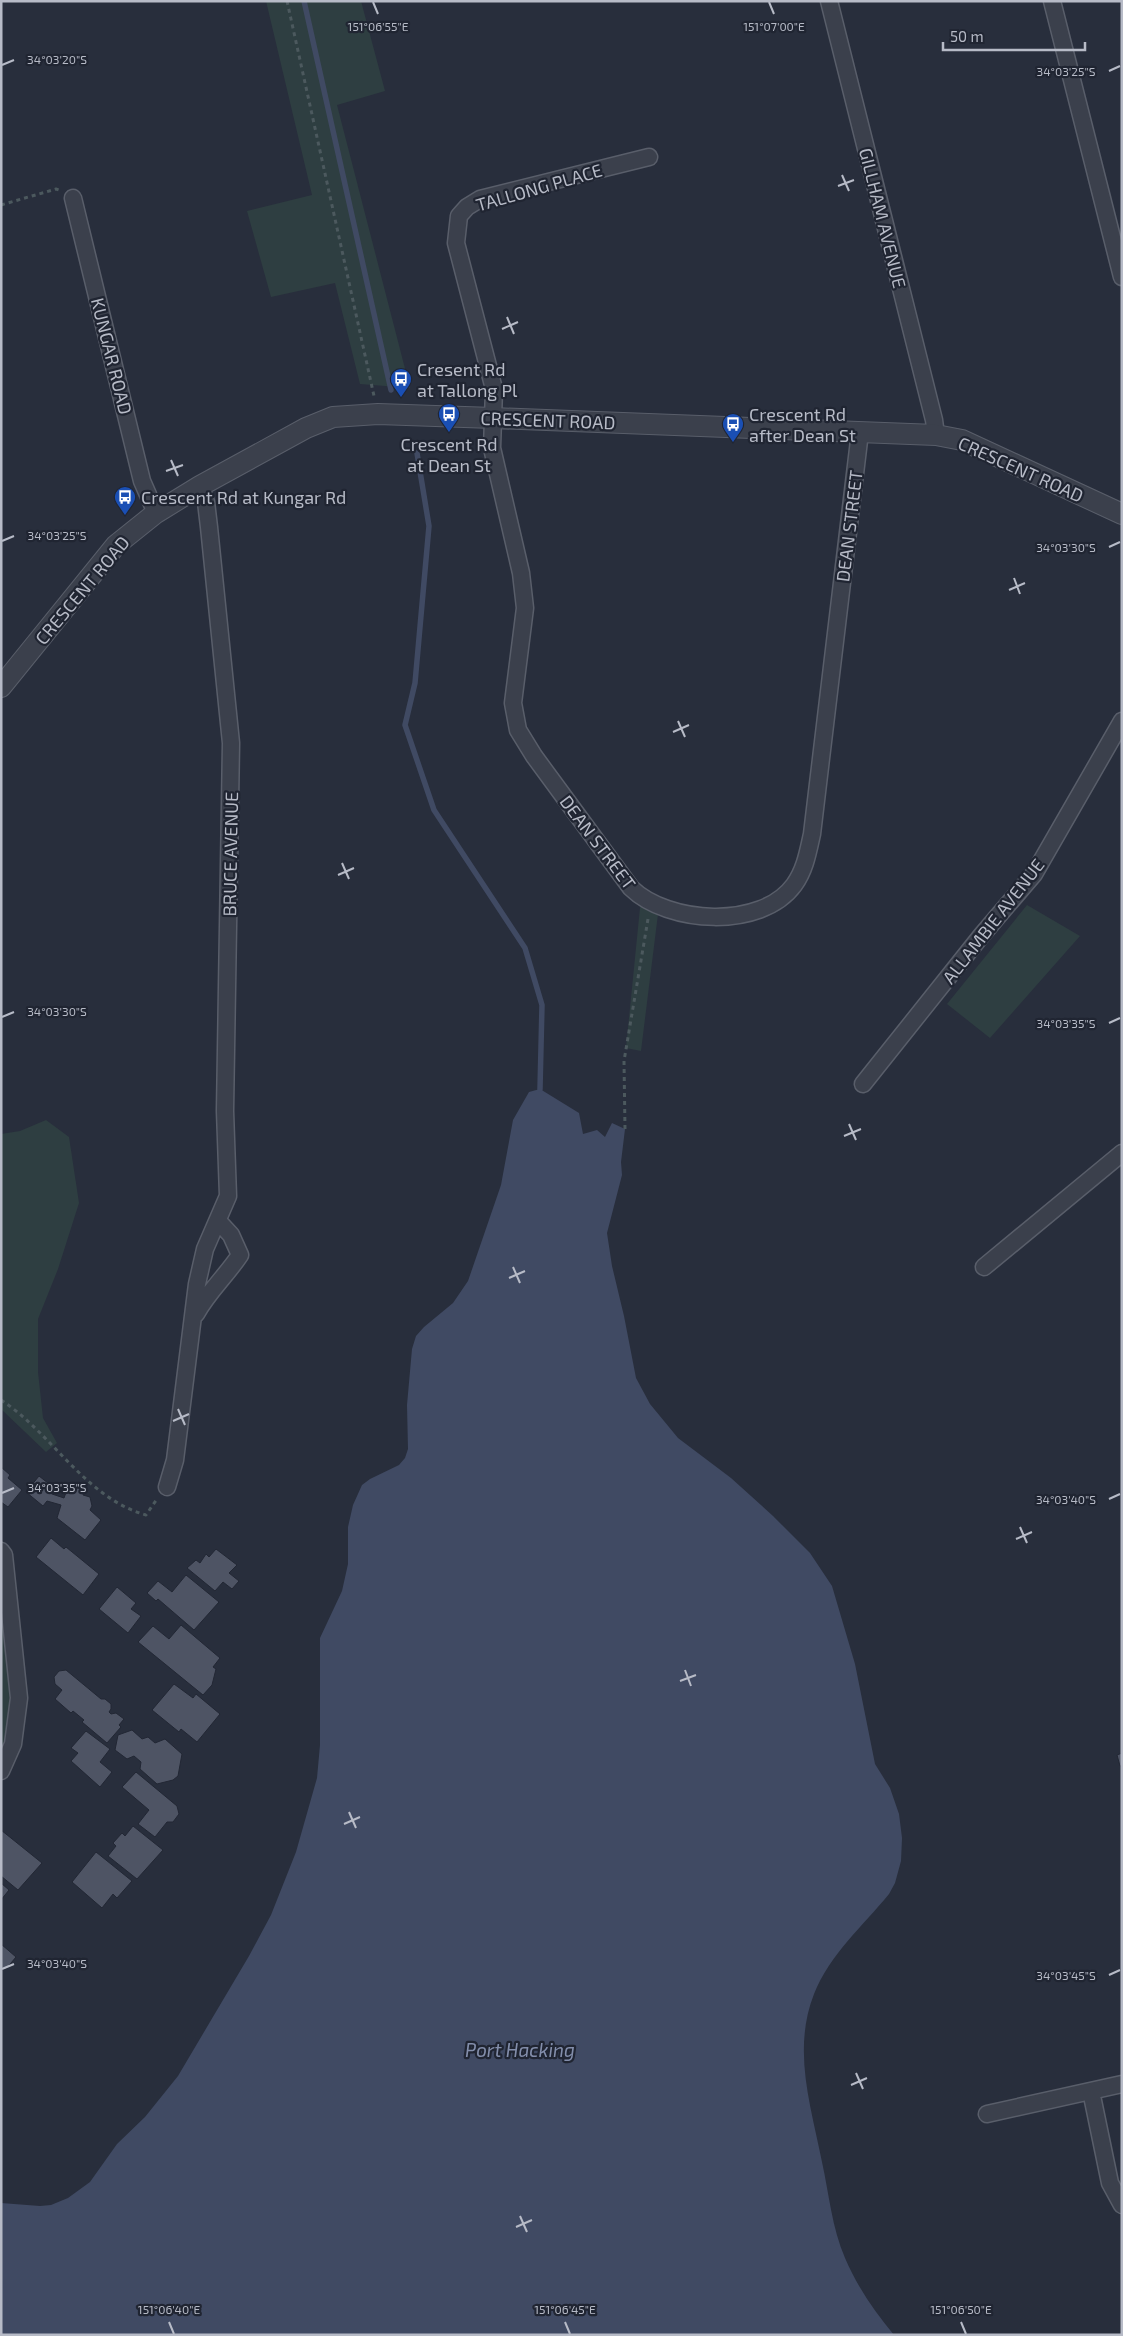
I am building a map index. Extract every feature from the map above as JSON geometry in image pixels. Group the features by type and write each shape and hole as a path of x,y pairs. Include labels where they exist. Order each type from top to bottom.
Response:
{"street":[{"name":"GILLHAM AVENUE","path":"828,1 934,420 936,435"},
{"path":"1052,1 1122,277"},
{"name":"TALLONG PLACE","path":"493,418 494,389 456,243 459,216 467,207 480,199 649,157"},
{"name":"KUNGAR ROAD","path":"73,198 142,481 156,513"},
{"name":"CRESCENT ROAD","path":"1,687 116,545 156,513 200,486 318,422 333,417 378,414 936,435 962,440 1122,514"},
{"name":"DEAN STREET","path":"493,418 492,448 521,574 525,608 513,703 518,730 534,756 631,888 642,898 683,914 722,916 745,914 766,908 781,899 794,885 805,864 813,824 860,432"},
{"name":"BRUCE AVENUE","path":"167,1487 175,1460 197,1284 205,1249 219,1222 228,1196 225,1111 231,743 207,509 200,486"},
{"name":"ALLAMBIE AVENUE","path":"863,1084 986,929 1034,874 1122,722"},
{"path":"984,1267 1122,1153"},
{"name":"BRUCE AVENUE","path":"192,1320 208,1294 229,1272 240,1255 231,1235 219,1222"},
{"path":"1,1552 4,1555 19,1698 13,1744 1,1771"},
{"path":"987,2114 1122,2084"},
{"path":"1091,2091 1110,2183 1122,2205"}],"path":[{"path":"287,1 378,414"},
{"path":"1,205 56,189 73,198"},
{"path":"625,1129 624,1061 651,902"},
{"path":"1,1400 19,1411 93,1485 130,1511 146,1515 152,1504 167,1487"}],"shaded area":[{"path":"266,1 361,1 385,91 337,105 410,388 360,384 335,283 271,297 247,211 312,195"},
{"path":"641,898 659,906 641,1051 626,1048"},
{"path":"1027,905 1080,936 990,1038 947,1004"},
{"path":"46,1120 69,1137 79,1203 58,1269 38,1319 38,1372 43,1418 57,1443 46,1452 1,1409 1,1134 20,1131"},
{"path":"1,1575 12,1694 5,1743 1,1749"}],"water":[{"name":"Port Hacking","path":"540,1089 579,1113 583,1134 597,1130 605,1137 612,1123 625,1129 621,1162 622,1175 607,1233 612,1266 636,1378 650,1404 678,1438 731,1478 773,1516 810,1553 832,1586 855,1664 875,1764 890,1788 899,1814 902,1838 901,1861 895,1883 889,1894 829,1966 814,1994 804,2036 804,2057 809,2099 834,2223 841,2247 861,2288 894,2335 1,2335 1,2203 51,2205 68,2198 90,2182 117,2144 145,2117 178,2076 271,1915 296,1852 317,1778 320,1745 320,1638 342,1591 348,1564 348,1527 353,1505 362,1485 399,1465 405,1458 408,1449 407,1405 412,1349 416,1336 453,1303 468,1281 501,1185 513,1120 529,1092"}],"building":[{"path":"1,1467 10,1475 8,1478 22,1490 8,1507 1,1502"},
{"path":"39,1476 53,1487 49,1492 52,1494 64,1498 69,1484 84,1490 83,1495 90,1497 92,1506 90,1510 101,1520 85,1540 57,1518 61,1505 47,1501 43,1506 26,1492"},
{"path":"51,1538 64,1549 66,1547 99,1574 83,1595 36,1557"},
{"path":"216,1549 237,1565 229,1573 239,1581 232,1589 223,1582 215,1591 187,1568 196,1560 200,1563 206,1554 209,1557"},
{"path":"186,1575 219,1602 194,1630 158,1599 156,1601 147,1593 158,1581 172,1592"},
{"path":"117,1587 136,1603 131,1609 141,1616 128,1633 99,1609"},
{"path":"181,1625 220,1658 213,1667 216,1669 212,1685 203,1695 138,1642 153,1626 169,1639"},
{"path":"66,1670 101,1699 105,1699 111,1704 109,1712 111,1714 116,1713 124,1719 119,1725 121,1727 107,1743 82,1722 84,1720 73,1711 71,1713 55,1699 62,1690 55,1684 54,1677 59,1671"},
{"path":"174,1684 193,1698 196,1694 220,1714 197,1742 181,1729 179,1732 152,1710"},
{"path":"132,1730 142,1739 148,1737 155,1743 165,1739 182,1754 178,1776 173,1780 157,1784 140,1769 141,1762 134,1756 127,1759 115,1750 118,1735"},
{"path":"86,1731 110,1749 100,1762 112,1772 100,1787 71,1761 78,1753 71,1748"},
{"path":"1122,1753 1122,1766 1120,1766 1117,1755"},
{"path":"136,1772 177,1806 179,1814 173,1822 167,1822 155,1837 138,1824 149,1810 122,1787"},
{"path":"133,1826 163,1850 137,1879 108,1856 116,1846 113,1843 122,1833 125,1836"},
{"path":"1,1830 42,1863 18,1890 1,1876"},
{"path":"96,1852 132,1881 117,1898 113,1894 102,1908 72,1882"},
{"path":"1,1883 9,1890 1,1900"},
{"path":"1,1944 16,1957 6,1969 1,1970"}],"waterway":[{"path":"304,1 391,390"},
{"path":"417,453 429,526 415,683 405,725 434,810 525,948 542,1005 540,1089"}],"place":[{"name":"Cresent Rd at Tallong Pl","path":"401,398"},
{"name":"Crescent Rd at Dean St","path":"449,433"},
{"name":"Crescent Rd after Dean St","path":"733,443"},
{"name":"Crescent Rd at Kungar Rd","path":"125,516"}]}
